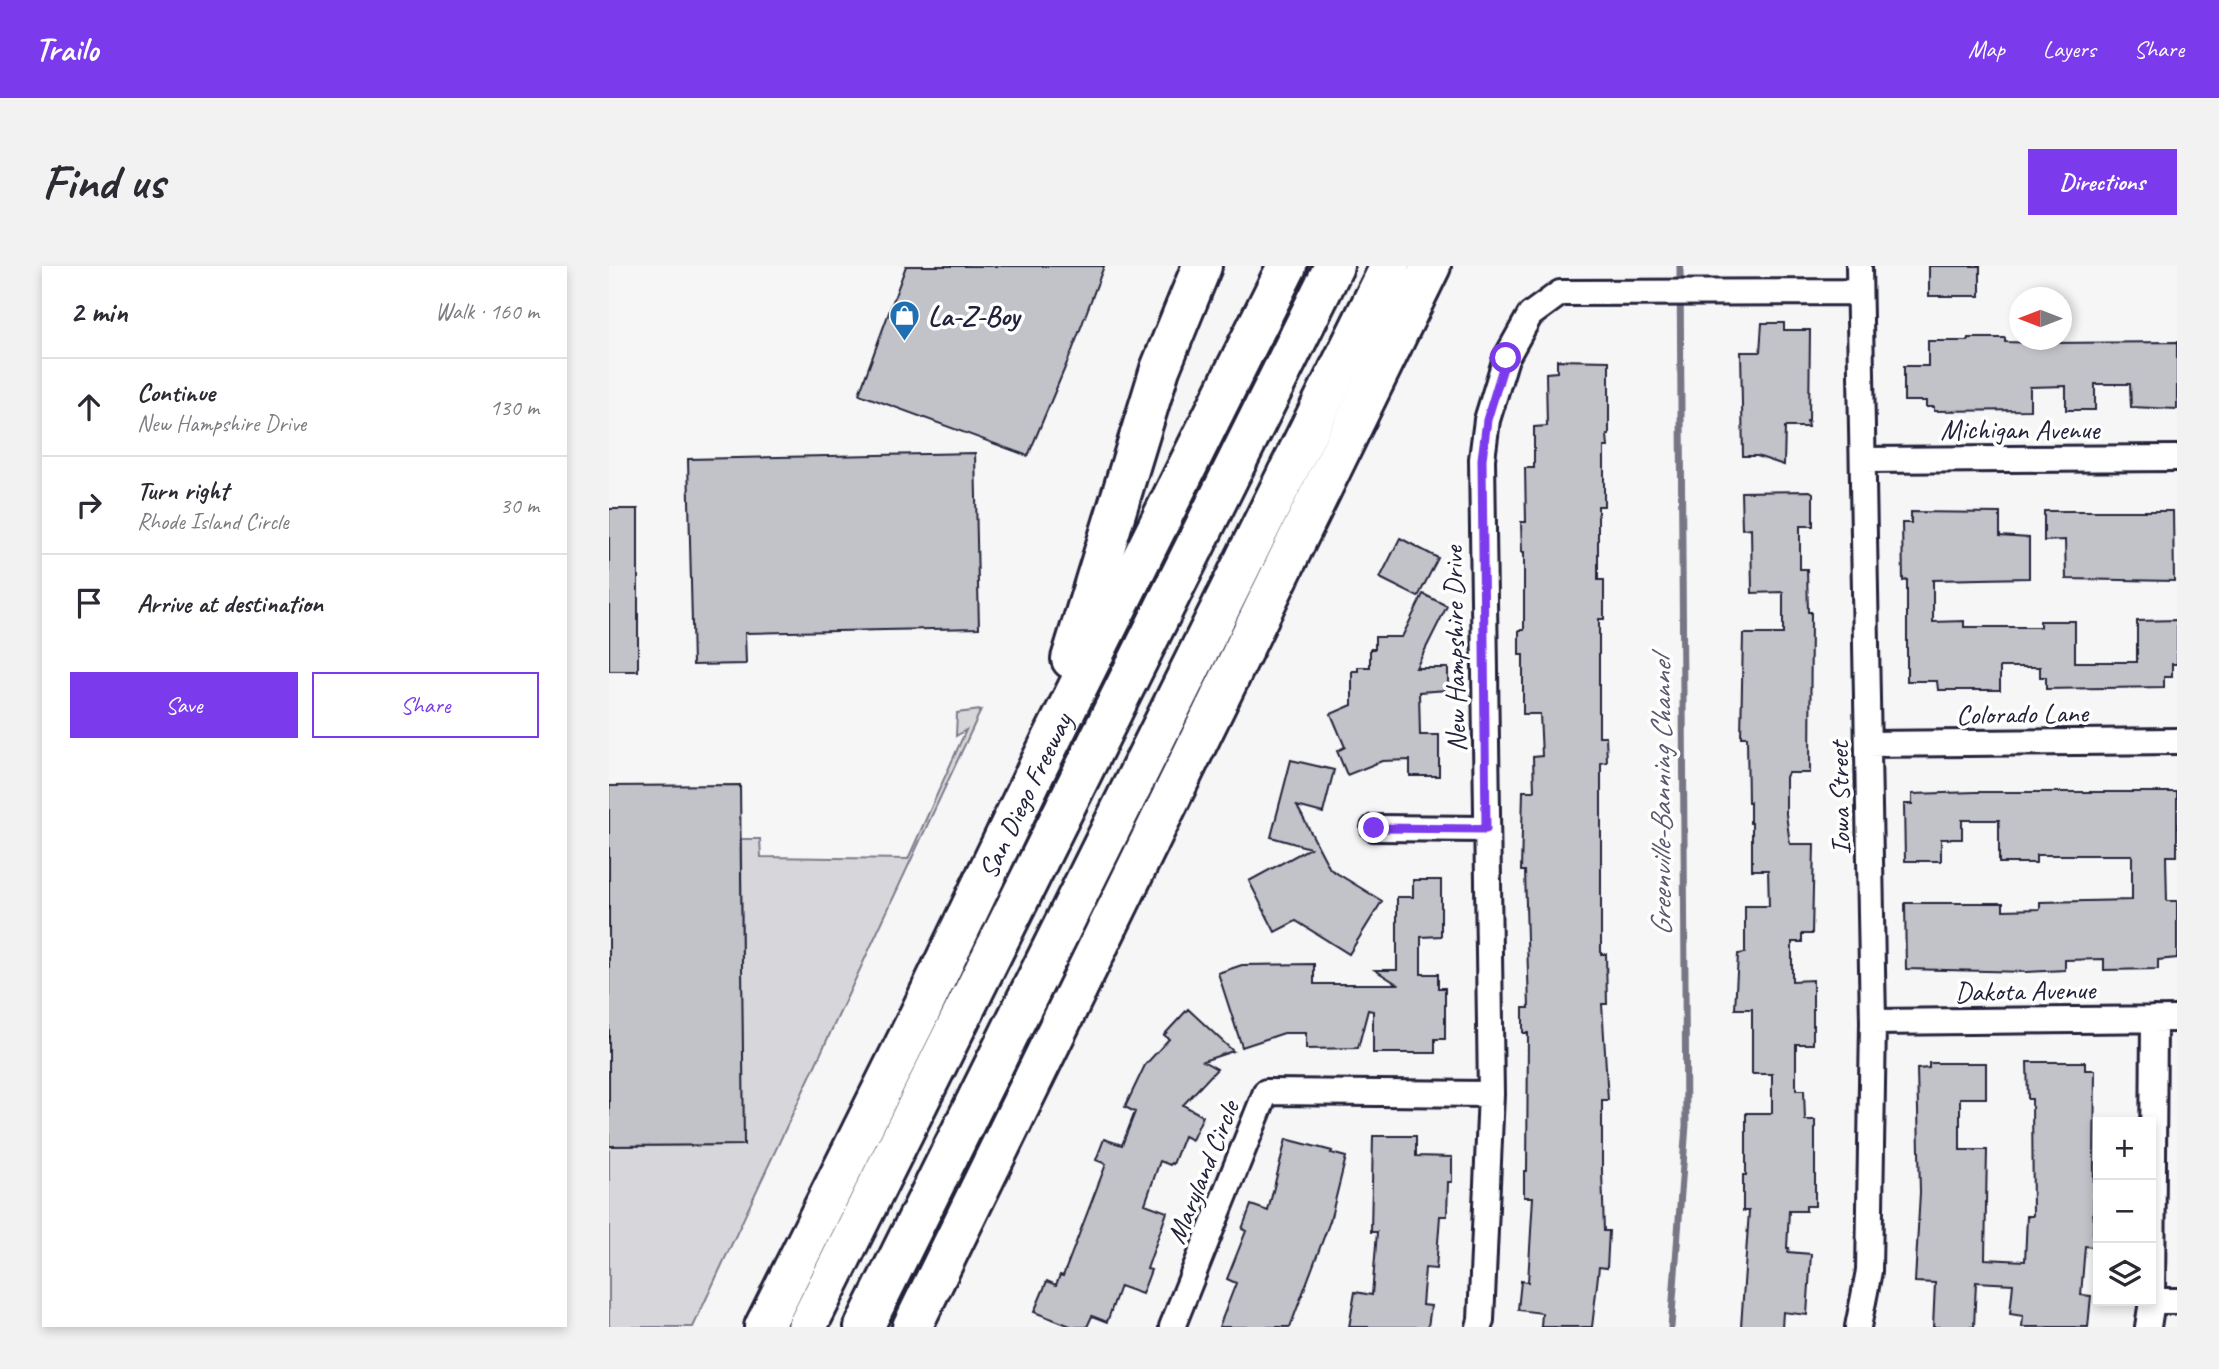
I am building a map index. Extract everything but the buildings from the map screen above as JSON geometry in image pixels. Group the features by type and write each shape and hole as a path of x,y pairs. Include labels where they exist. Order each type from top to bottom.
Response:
{"highway":[{"path":"1037,769 1160,369 1202,266"},
{"name":"San Diego Freeway","path":"764,1327 1287,266"},
{"path":"807,1327 1333,266"},
{"path":"863,1327 1390,266"},
{"path":"912,1327 1431,266"}],"street":[{"name":"Iowa Street","path":"1858,1327 1869,1271 1873,1022 1859,266"},
{"name":"New Hampshire Drive","path":"1479,1327 1491,1094 1482,459 1487,420 1506,358 1530,315 1560,293 1859,292"},
{"name":"Michigan Avenue","path":"1863,460 2177,458"},
{"name":"Colorado Lane","path":"1868,744 2177,741"},
{"path":"1374,828 1486,829"},
{"path":"2155,1243 2165,1019"},
{"name":"Dakota Avenue","path":"1873,1022 2165,1019"},
{"name":"Maryland Circle","path":"1173,1327 1266,1093 1491,1094"},
{"path":"2156,1301 2177,1301"},
{"path":"2148,1327 2151,1306"}],"shaded area":[{"path":"981,710 693,1327 609,1327 609,1146 743,1145 741,839 760,839 761,857 908,859 966,730 956,736 957,713"}],"waterway":[{"name":"Greenville-Banning Channel","path":"1671,1327 1686,1125 1680,266"}],"place":[{"name":"La-Z-Boy","path":"905,342"}],"route":[{"path":"1374,828 1486,829 1482,459 1487,420 1506,358"}]}
